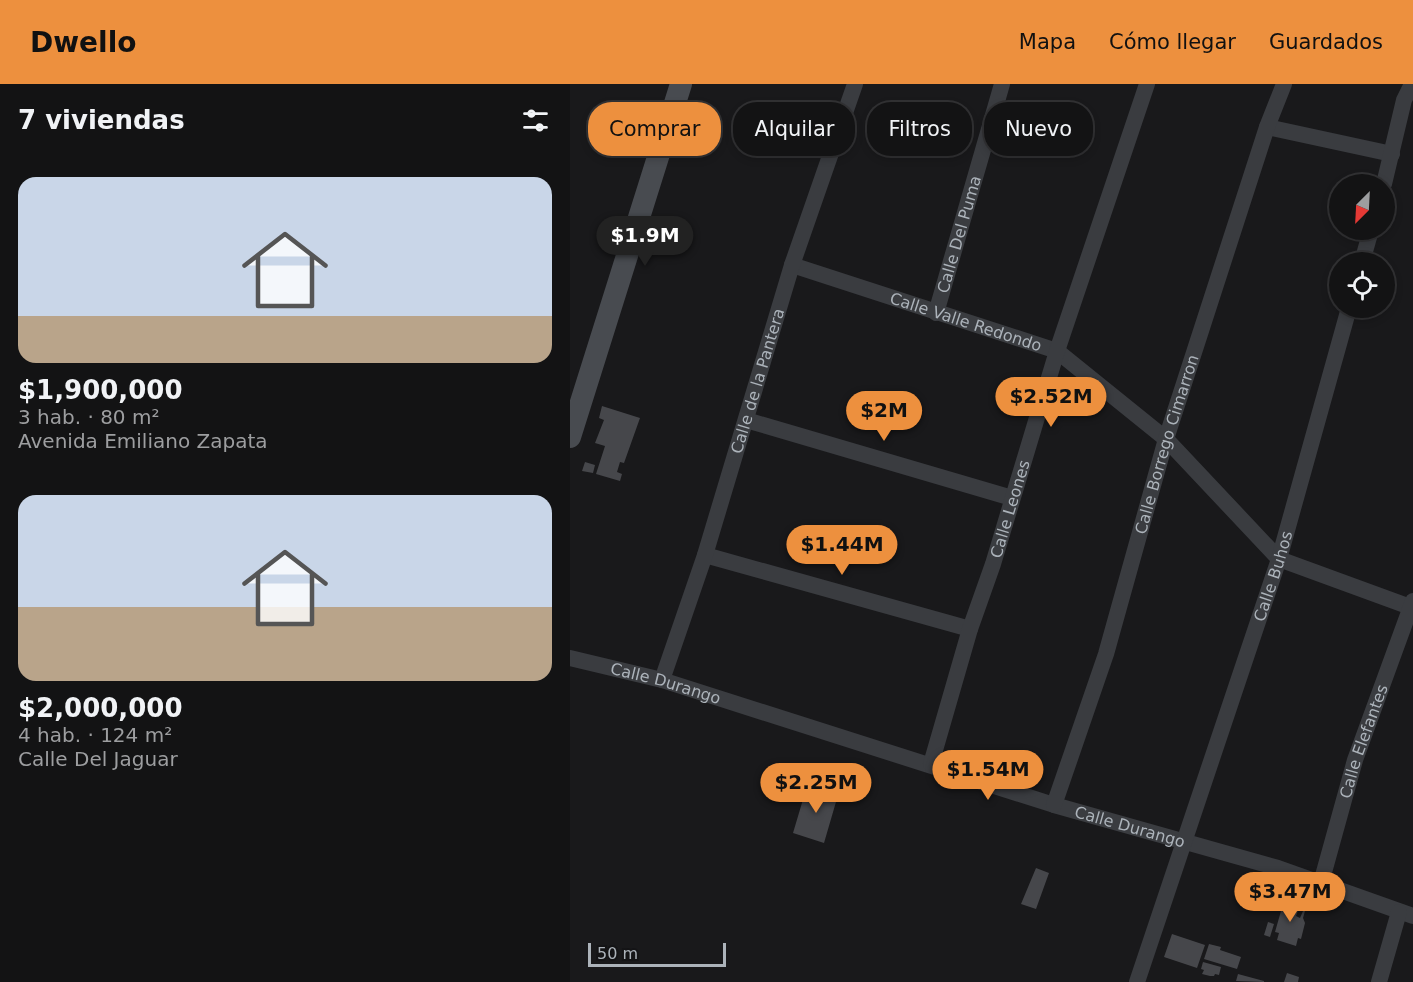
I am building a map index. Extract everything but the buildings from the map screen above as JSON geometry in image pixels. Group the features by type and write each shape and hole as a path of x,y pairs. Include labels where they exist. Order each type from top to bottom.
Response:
{"main road":[{"path":"570,437 573,414 681,84"}],"street":[{"name":"Calle de la Pantera","path":"662,680 705,555 792,265 855,84"},
{"name":"Calle Del Puma","path":"936,313 1002,84"},
{"name":"Calle Leones","path":"931,764 970,629 1057,351 1147,84"},
{"name":"Calle Borrego Cimarron","path":"1054,805 1106,654 1166,439 1267,127 1284,84"},
{"path":"1387,174 1404,100 1412,84"},
{"path":"1267,127 1392,154"},
{"name":"Calle Valle Redondo","path":"792,265 1057,351 1166,439 1279,559 1412,606"},
{"name":"Calle Buhos","path":"1137,982 1279,559 1346,318"},
{"path":"746,420 1012,498"},
{"path":"705,555 970,629"},
{"name":"Calle Elefantes","path":"1321,883 1355,760 1412,606"},
{"name":"Calle Durango","path":"570,658 662,680 1054,805 1278,868 1406,914"},
{"path":"1379,982 1406,914"}]}
